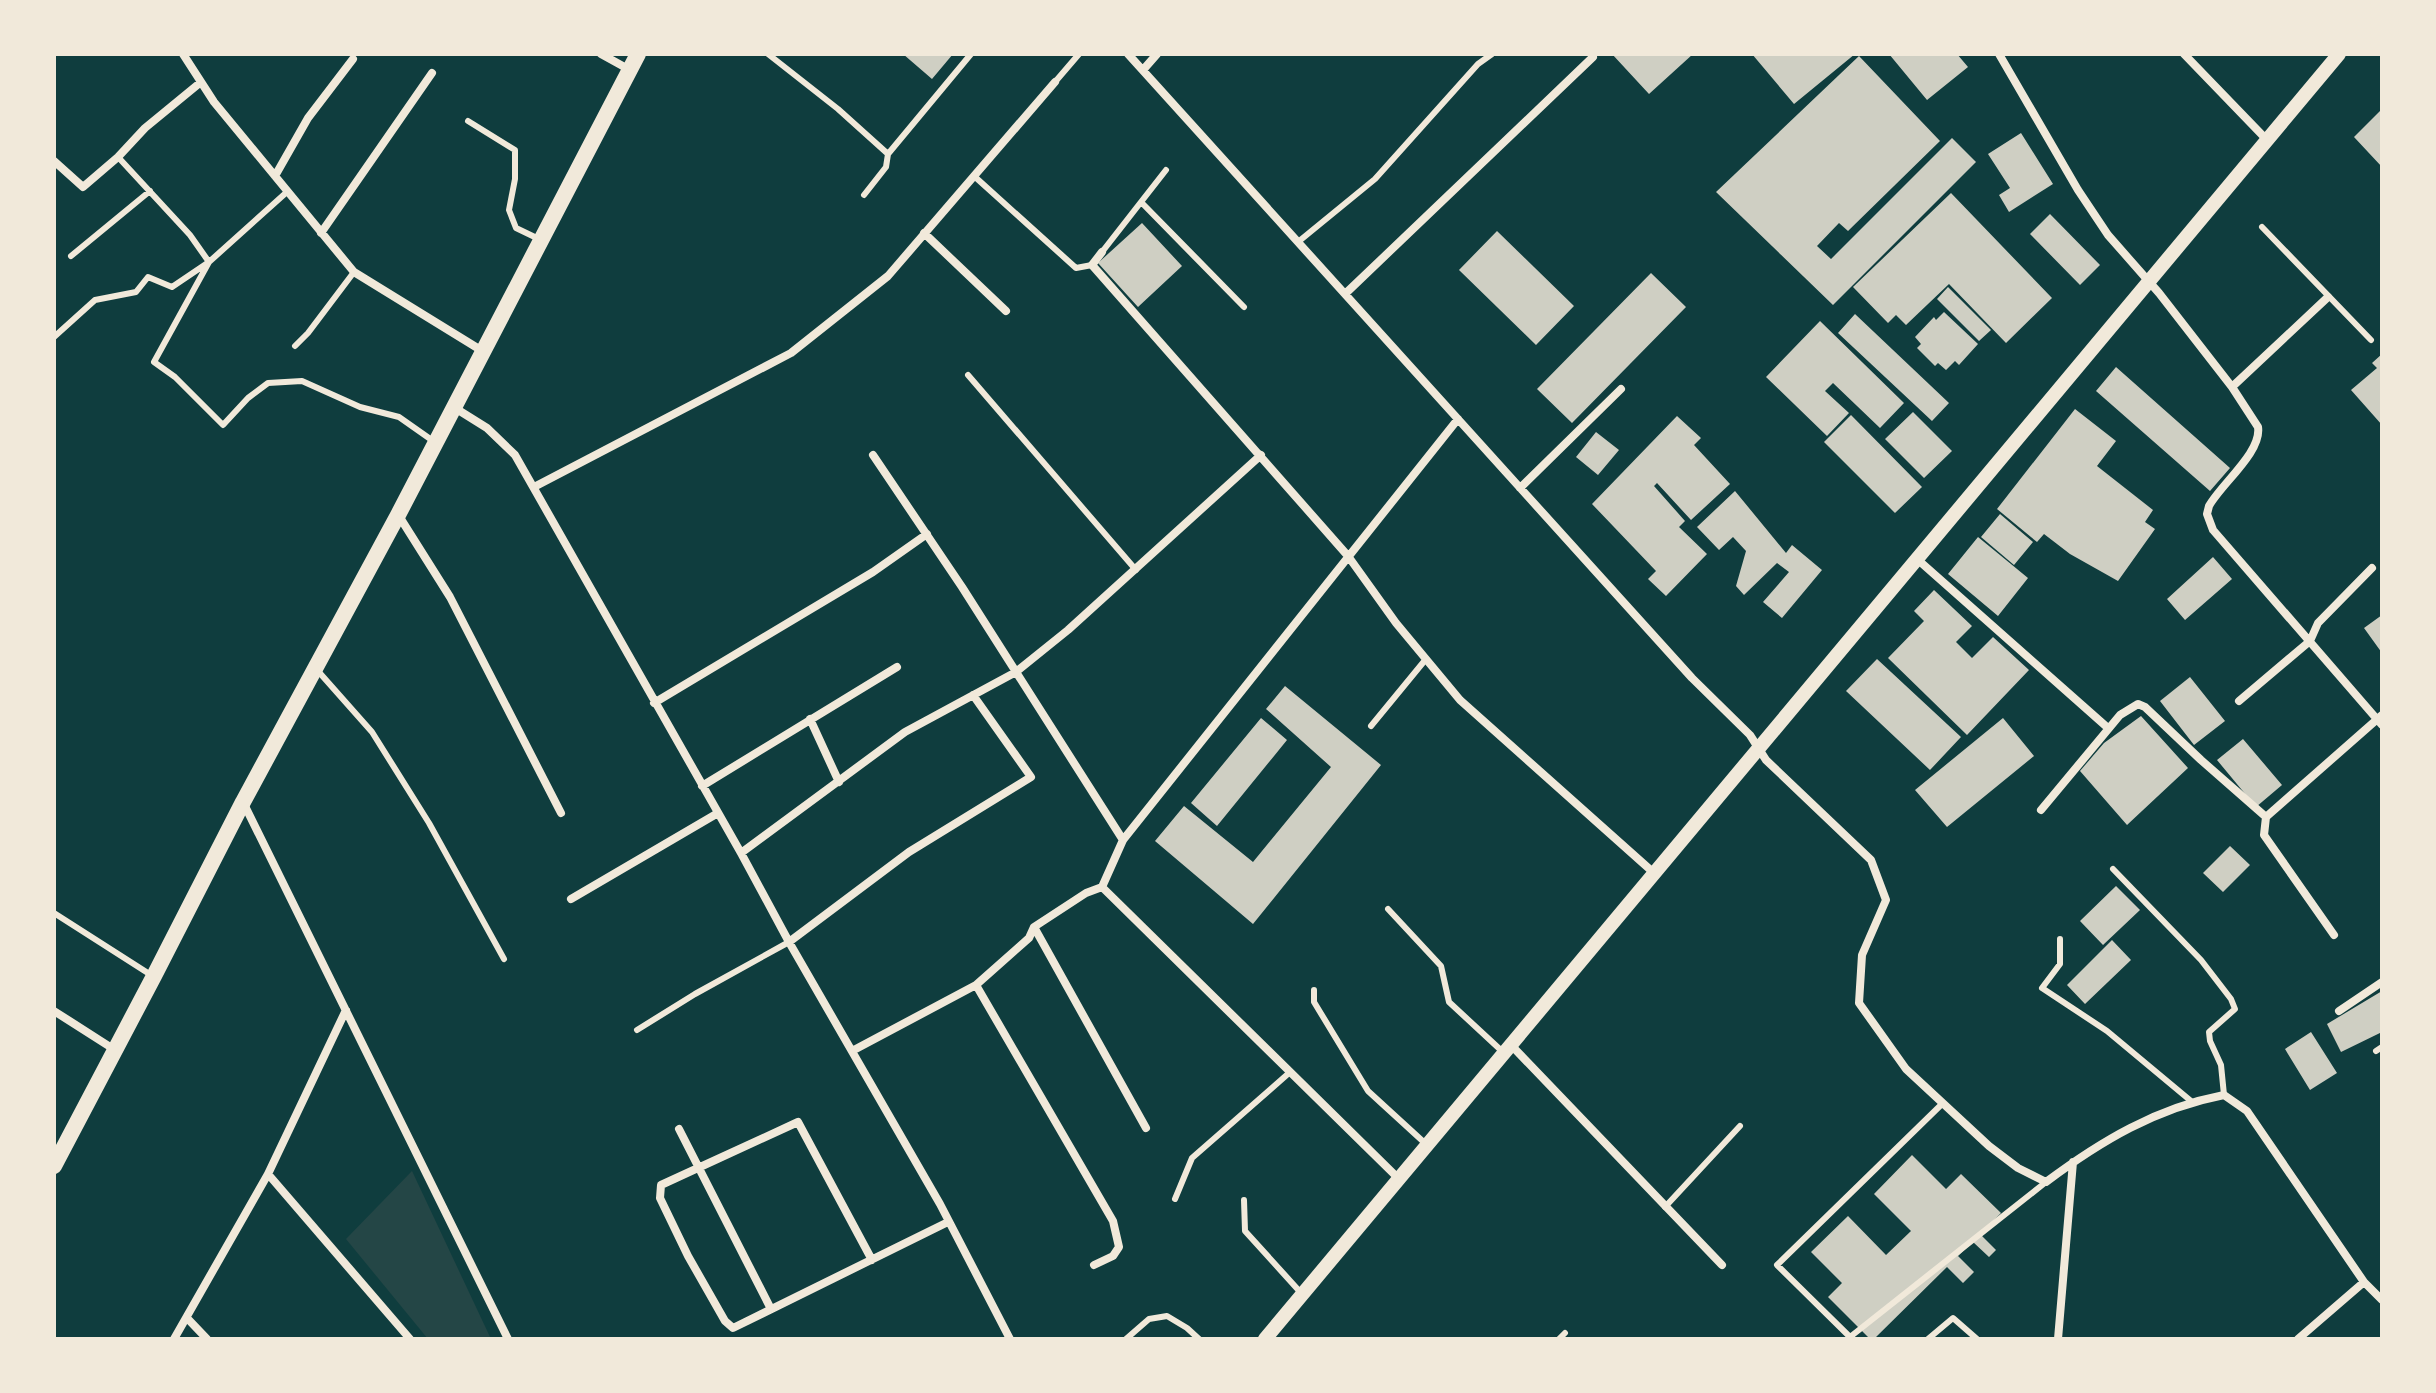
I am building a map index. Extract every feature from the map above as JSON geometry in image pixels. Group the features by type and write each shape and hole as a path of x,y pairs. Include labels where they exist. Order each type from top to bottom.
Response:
{"main road":[{"path":"54,1166 243,802 455,408 638,54"}],"street":[{"path":"601,54 630,70"},
{"path":"1128,54 1692,678 1750,735 1766,760 1871,860 1886,900 1862,955 1859,1003 1906,1069 1989,1146 2018,1168 2046,1182 2142,1120 2191,1101 2224,1095 2247,1111 2364,1282 2382,1300"},
{"path":"1143,70 1157,54"},
{"path":"1999,54 2078,190 2108,235 2149,281 2254,420 2259,434 2254,447 2214,498 2207,514 2213,530 2380,720 2266,817 2264,835 2334,935"},
{"path":"2184,54 2267,140"},
{"path":"1265,1339 2339,54"},
{"path":"187,55 214,102 354,272 484,352"},
{"path":"1345,294 1593,57"},
{"path":"275,176 308,118 353,59"},
{"path":"321,233 432,73"},
{"path":"54,161 83,187 145,128 201,82"},
{"path":"534,487 791,353 888,276 1055,82"},
{"path":"924,233 1006,311"},
{"path":"1102,252 1092,265 1348,556 1396,623 1460,700 1654,873"},
{"path":"2232,387 2328,297"},
{"path":"1520,488 1621,389"},
{"path":"455,408 487,428 515,455 948,1222 1010,1339"},
{"path":"852,1051 976,985 1029,938 1034,927 1086,893 1102,887 1123,840 1458,419"},
{"path":"873,455 1123,840"},
{"path":"741,853 905,732 1016,672 1136,570 1261,455"},
{"path":"398,515 450,597 561,813"},
{"path":"654,703 873,572 927,534"},
{"path":"1917,559 2108,728"},
{"path":"2239,701 2310,641 2318,623 2372,568"},
{"path":"702,786 897,667"},
{"path":"789,942 909,852 1031,777 973,695"},
{"path":"2041,810 2108,728 2120,715 2138,704 2266,817"},
{"path":"810,719 839,782"},
{"path":"243,802 508,1339"},
{"path":"571,899 718,813"},
{"path":"1102,887 1399,1179"},
{"path":"1034,927 1146,1128"},
{"path":"2339,1011 2382,982"},
{"path":"976,985 1113,1221 1119,1247 1113,1256 1094,1265"},
{"path":"174,1339 268,1174 346,1010"},
{"path":"54,1011 115,1050"},
{"path":"1508,1049 1722,1265"},
{"path":"872,1260 798,1122 661,1185 660,1198 688,1256 733,1328 872,1260 948,1222"},
{"path":"679,1129 771,1309"},
{"path":"2058,1339 2073,1162"},
{"path":"268,1174 410,1339"},
{"path":"2298,1339 2364,1282"},
{"path":"187,1318 207,1339"}],"lane":[{"path":"768,54 838,109 888,154"},
{"path":"864,195 886,167 888,154 971,54"},
{"path":"1055,82 1079,54"},
{"path":"1298,242 1375,179 1478,64 1492,54"},
{"path":"468,121 515,150 515,179 509,210 516,228 541,240"},
{"path":"118,157 190,235 209,262"},
{"path":"1102,252 1166,170"},
{"path":"974,176 1076,268 1092,265"},
{"path":"71,256 150,191"},
{"path":"54,337 95,300 136,292 148,277 172,287 209,262 288,191"},
{"path":"1141,202 1244,307"},
{"path":"2262,227 2371,340"},
{"path":"1098,241 1102,252"},
{"path":"209,262 154,362 175,377 223,425 248,398 268,383 302,381 360,407 399,417 436,443"},
{"path":"295,346 354,272"},
{"path":"968,375 1136,570"},
{"path":"1371,726 1426,659"},
{"path":"315,669 372,732 429,823 504,959"},
{"path":"2113,869 2201,960 2231,999 2235,1009 2209,1032 2221,1065 2224,1095"},
{"path":"1388,909 1441,966 1449,1002 1508,1049"},
{"path":"54,913 154,976"},
{"path":"2060,939 2060,964 2042,988 2107,1031 2191,1101"},
{"path":"637,1030 789,942"},
{"path":"1314,990 1314,1002 1368,1091 1427,1145"},
{"path":"1175,1199 1192,1158 1289,1073"},
{"path":"1943,1103 1777,1265 1850,1337 2046,1182"},
{"path":"1665,1207 1740,1126"},
{"path":"1244,1200 1245,1231 1302,1294"},
{"path":"1126,1339 1149,1319 1167,1316 1199,1339"},
{"path":"1928,1339 1953,1318 1977,1339"},
{"path":"1559,1339 1565,1333"}],"shaded area":[{"path":"412,1171 491,1339 428,1339 346,1239"}],"building":[{"path":"903,54 953,54 932,79"},
{"path":"1612,54 1693,54 1649,94"},
{"path":"1752,54 1855,54 1794,104"},
{"path":"1889,54 1957,54 1968,67 1927,100"},
{"path":"1859,56 1940,141 1848,231 1839,223 1817,246 1831,259 1952,138 1976,162 1833,305 1716,192"},
{"path":"2382,109 2382,167 2354,137"},
{"path":"2021,133 2053,184 2009,212 1999,195 2010,188 1988,154"},
{"path":"1951,193 2052,298 2006,343 1949,284 1906,325 1896,315 1888,323 1853,287"},
{"path":"2050,214 2100,265 2080,285 2030,234"},
{"path":"1142,223 1182,266 1138,307 1098,263"},
{"path":"1497,231 1574,306 1536,345 1459,270"},
{"path":"1651,273 1686,307 1572,423 1537,389"},
{"path":"1948,287 1991,330 1979,341 1937,299"},
{"path":"1944,312 1978,344 1959,365 1955,361 1946,370 1938,363 1935,366 1917,348 1921,344 1915,337 1934,317 1936,320"},
{"path":"1855,314 1949,403 1932,421 1838,333"},
{"path":"1820,321 1904,403 1880,428 1833,383 1825,391 1849,413 1827,436 1766,377"},
{"path":"2382,354 2382,425 2351,390 2377,368 2372,363"},
{"path":"2116,367 2230,468 2210,491 2096,391"},
{"path":"2075,409 2116,441 2097,466 2153,510 2145,522 2155,529 2118,581 2070,554 2044,534 2037,542 1997,509"},
{"path":"1913,412 1952,451 1924,478 1885,439"},
{"path":"1851,415 1922,487 1895,513 1824,442"},
{"path":"1677,416 1701,438 1694,445 1730,484 1691,520 1657,483 1654,486 1685,521 1679,527 1707,554 1666,596 1648,579 1656,571 1592,504"},
{"path":"1596,432 1619,450 1598,475 1576,457"},
{"path":"1735,491 1786,553 1792,545 1822,570 1782,618 1763,602 1789,572 1777,563 1744,595 1736,586 1746,551 1733,537 1719,550 1697,527"},
{"path":"2000,514 2033,542 2014,565 1981,537"},
{"path":"1978,537 2028,578 1998,616 1948,574"},
{"path":"2213,557 2232,579 2185,620 2167,599"},
{"path":"1934,590 1972,626 1956,642 1972,658 1993,637 2029,670 1967,735 1888,658 1924,621 1914,611"},
{"path":"2382,615 2382,653 2364,628"},
{"path":"1877,659 1961,737 1930,770 1846,691"},
{"path":"2190,677 2225,721 2194,745 2160,701"},
{"path":"1285,686 1381,765 1253,924 1155,841 1184,806 1253,862 1331,767 1266,709"},
{"path":"2141,716 2188,768 2127,825 2080,771 2104,743"},
{"path":"1261,718 1287,740 1217,826 1191,803"},
{"path":"2003,718 2034,756 1947,827 1915,790"},
{"path":"2243,739 2282,785 2256,807 2217,760"},
{"path":"2230,846 2250,865 2223,892 2203,873"},
{"path":"2116,886 2140,910 2103,945 2080,921"},
{"path":"2112,940 2131,960 2085,1004 2067,985"},
{"path":"2382,991 2382,1032 2341,1052 2327,1024"},
{"path":"2311,1032 2337,1073 2310,1090 2285,1049"},
{"path":"1912,1155 1946,1189 1961,1174 2001,1213 1980,1234 1996,1250 1989,1257 1973,1242 1958,1256 1974,1272 1963,1283 1947,1267 1874,1339 1870,1339 1828,1297 1842,1283 1811,1252 1848,1216 1886,1255 1911,1231 1874,1194"}]}
